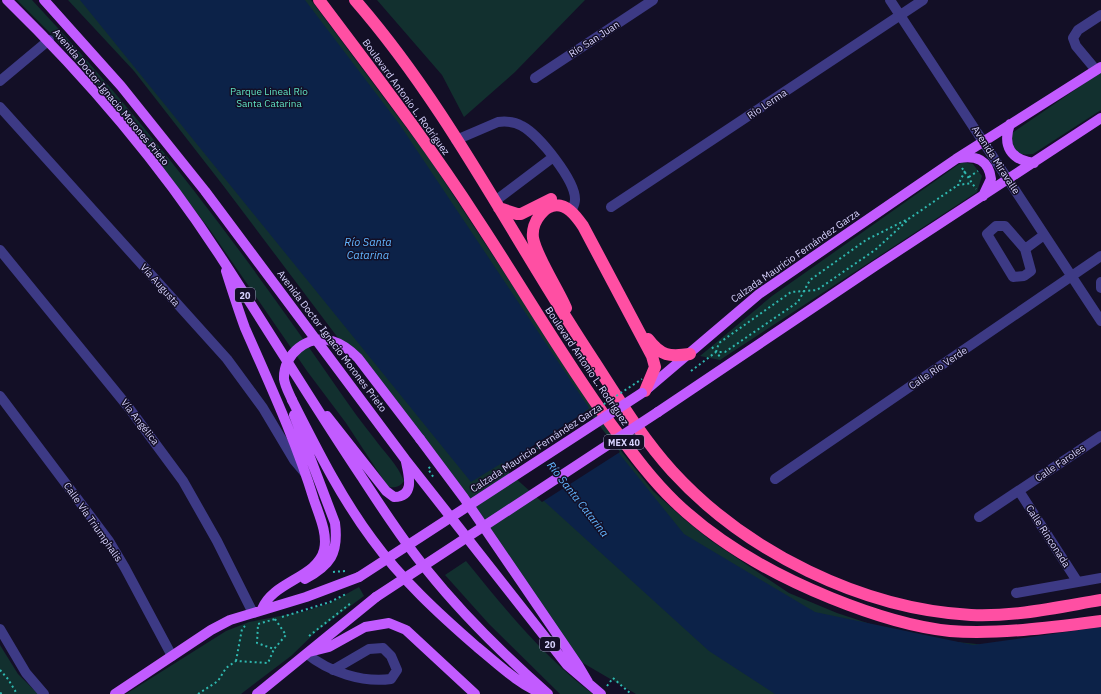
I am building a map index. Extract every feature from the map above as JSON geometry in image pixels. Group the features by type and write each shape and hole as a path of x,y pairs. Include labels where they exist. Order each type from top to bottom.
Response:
{"highway":[{"name":"Boulevard Antonio L. Rodríguez","path":"319,0 409,120 472,210 586,390 654,480 692,517 762,566 797,584 876,614 914,625 950,631 985,632 1101,621"},
{"name":"Boulevard Antonio L. Rodríguez","path":"355,0 391,43 456,140 497,204 574,332 651,445 672,471 695,495 725,520 810,572 859,593 919,608 946,613 1006,614 1101,600"},
{"path":"497,204 517,214 526,212 540,203 552,199 563,199 588,220 640,325 656,349 671,355 690,354"},
{"path":"573,208 557,205 544,210 534,225 533,238 560,294 574,332"},
{"path":"573,208 652,356 655,367 644,392"}],"main road":[{"name":"Avenida Doctor Ignacio Morones Prieto","path":"7,0 49,40 142,149 187,208 222,257 308,396 380,506 426,569 459,608 509,659 548,694"},
{"name":"Avenida Doctor Ignacio Morones Prieto","path":"44,0 121,86 205,191 405,459 567,666 590,687 601,694"},
{"name":"Calzada Mauricio Fernández Garza","path":"115,694 211,630 230,620 320,592 359,577 644,392 759,294 1010,124 1099,68"},
{"path":"257,694 376,598 658,412 980,194 1008,180 1101,118"},
{"path":"1010,124 1006,135 1008,146 1014,156 1023,162 1034,163"},
{"path":"958,160 976,157 986,164 991,178 980,194"},
{"path":"222,257 245,328 268,377 306,474 323,531 324,550 315,564 268,597 258,611"},
{"path":"543,694 521,683 506,672 433,608 396,568 363,526 322,458 292,400 284,380 286,366 290,357 306,342 317,339 331,340 345,347 358,358 464,498 578,665 590,687"},
{"path":"308,396 337,426 386,491 394,497 402,496 407,492 409,486 405,459"},
{"path":"284,586 303,581 328,564 336,546 335,523 295,420 292,400"},
{"path":"308,653 329,647 366,627 389,623 406,630 475,694"}],"street":[{"name":"Río San Juan","path":"535,78 653,0"},
{"name":"Avenida Miravalle","path":"890,0 1101,321"},
{"name":"Río Lerma","path":"610,207 923,0"},
{"path":"1099,68 1076,46 1073,38 1078,30 1101,15"},
{"path":"0,81 49,40"},
{"name":"Vía Augusta","path":"0,107 227,359 263,408 287,449 306,474"},
{"path":"456,140 498,122 506,121 522,126 534,136 570,183 574,192 573,208"},
{"path":"497,204 552,158"},
{"path":"996,226 1005,226 1025,249 1031,271 1024,276 1012,277 986,234 996,226"},
{"path":"1025,249 1044,235"},
{"name":"Vía Angélica","path":"0,250 129,408 183,481 258,611"},
{"name":"Calle Río Verde","path":"775,480 1101,256"},
{"path":"1101,282 1101,288"},
{"name":"Calle Vía Triumphalis","path":"0,396 3,406 108,541 125,568 172,656"},
{"name":"Calle Faroles","path":"979,517 1101,436"},
{"name":"Calle Rinconada","path":"1019,491 1077,581"},
{"path":"1016,593 1077,581 1101,578"},
{"path":"0,629 26,673 44,694"},
{"path":"308,653 319,664 333,670 371,680 391,679 397,670 391,656 383,648 369,649 333,670"}],"path":[{"path":"958,160 980,194"},
{"path":"969,177 983,168"},
{"path":"958,185 965,172"},
{"path":"691,371 716,352 719,344 791,292 817,290 869,255 910,218 958,185 972,183"},
{"path":"716,352 725,352 798,302 810,280 866,240 910,218"},
{"path":"712,347 721,358"},
{"path":"333,572 349,570"},
{"path":"309,636 356,600"},
{"path":"198,694 218,681 226,668 236,661 268,663 274,649 286,635 275,619 254,624"},
{"path":"236,661 242,629 250,624"},
{"path":"258,624 257,643 274,649"},
{"path":"0,670 12,684 17,694"},
{"path":"613,678 631,694"}],"green space":[{"path":"17,0 32,0 115,93 194,190 268,290 352,410 395,464 404,481 401,485 388,487 346,423 307,371 210,230 106,95 50,33"},
{"name":"Río Santa Catarina","path":"68,0 311,0 429,158 622,452 653,491 684,519 710,540 789,593 837,613 910,637 986,645 1101,694 636,694 583,663 222,184 134,71"},
{"path":"377,0 585,0 515,72 464,117 442,75"},
{"path":"1101,72 1101,110 1033,154 1021,154 1015,151 1012,144 1012,133"},
{"path":"962,162 973,164 982,176 977,192 720,360 700,356 772,296"},
{"path":"466,561 526,632 575,680 593,694 560,694 489,624 445,575"},
{"path":"359,587 364,596 318,630 291,656 241,694 126,694 226,631 249,622 306,611 330,603"},
{"path":"0,645 18,674 38,694 0,694"}],"water":[{"name":"Río Santa Catarina","path":"80,0 305,0 400,125 589,408 585,411 684,534 815,612 973,645 1101,627 1101,694 775,694 709,651 502,463 471,482"}],"pier":[{"path":"591,408 588,411 620,452 542,502 502,466"}],"park label":[{"name":"Parque Lineal Río Santa Catarina","path":"269,96"}]}
